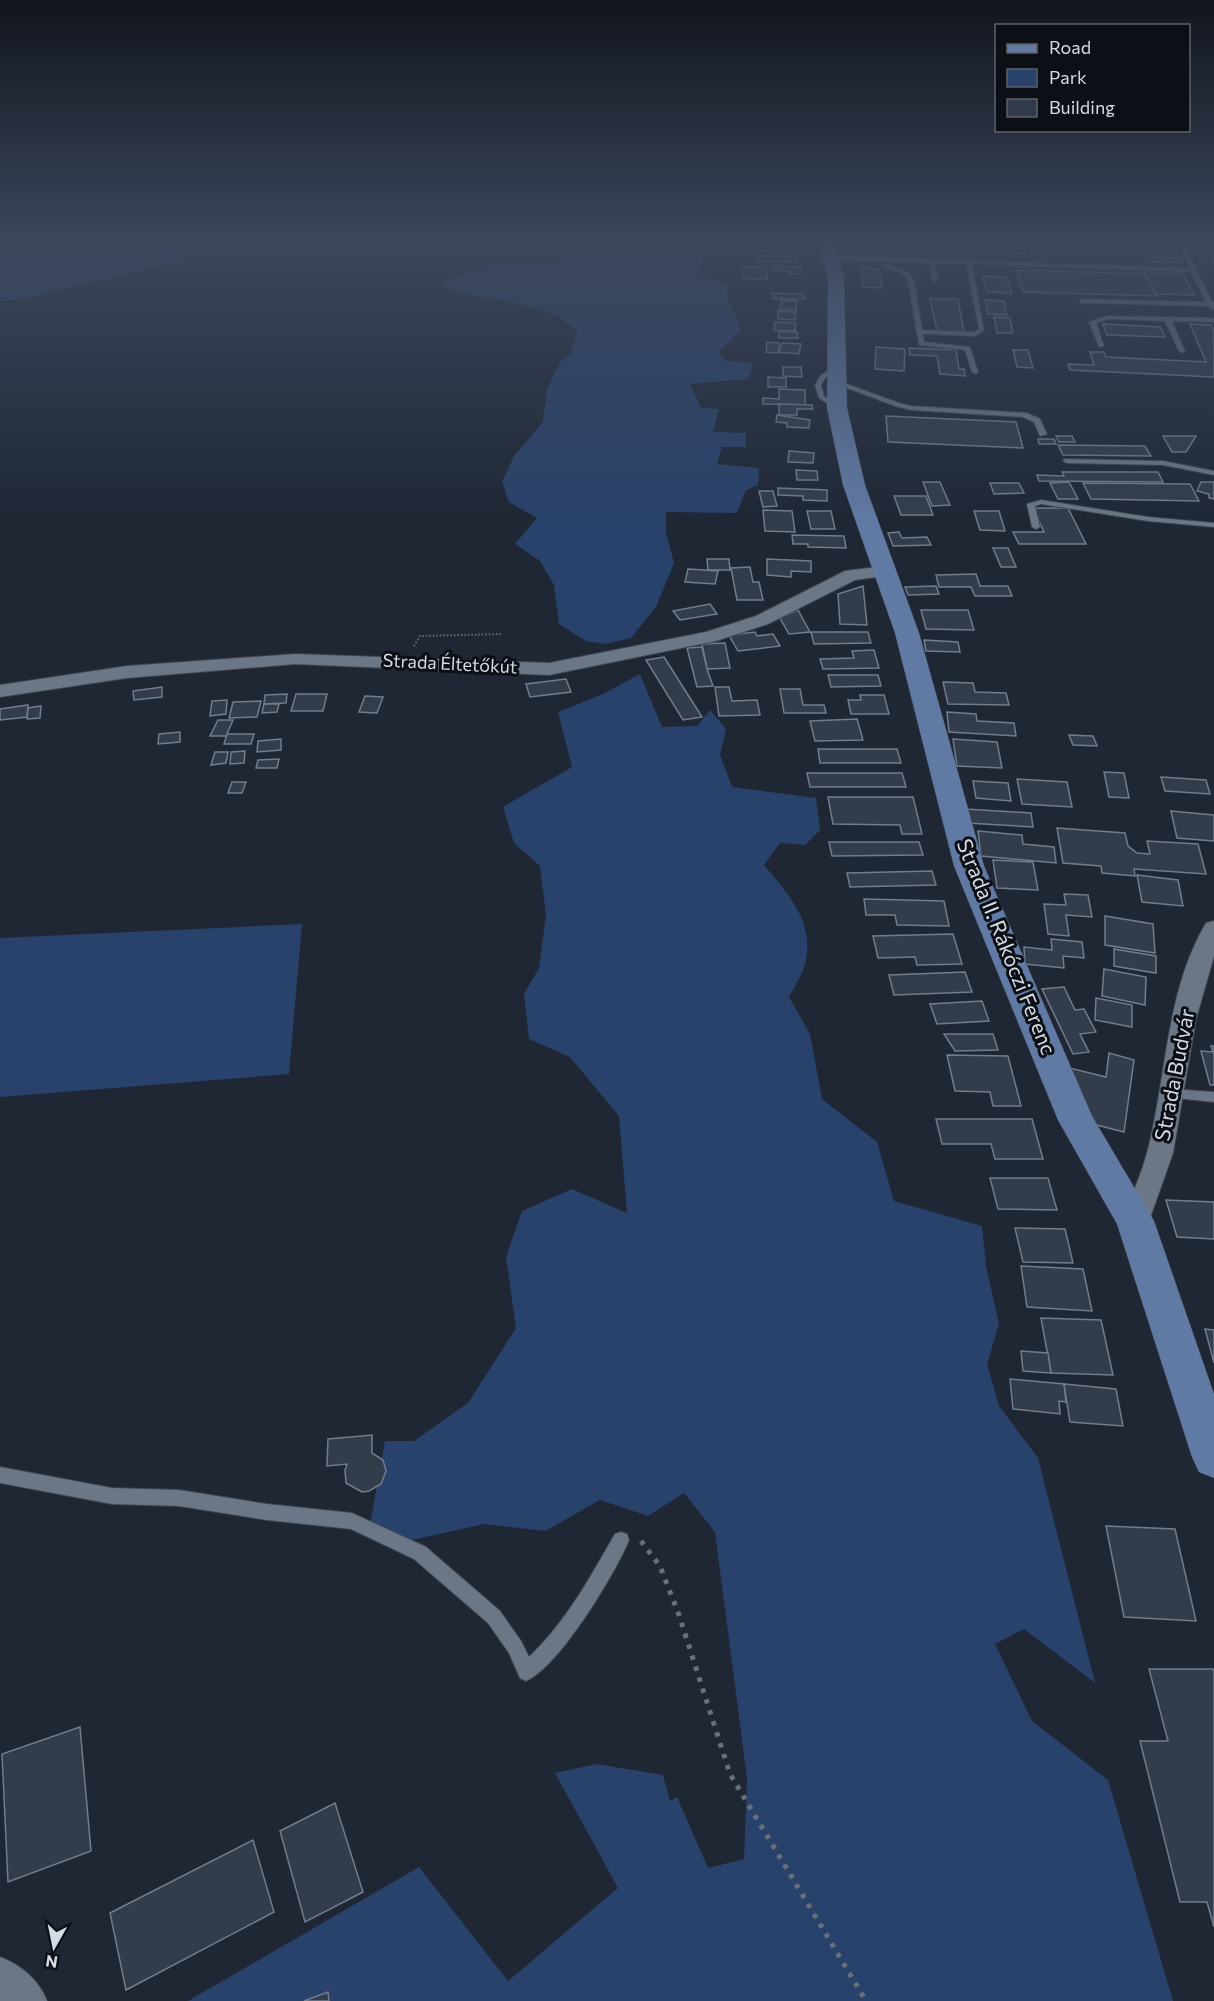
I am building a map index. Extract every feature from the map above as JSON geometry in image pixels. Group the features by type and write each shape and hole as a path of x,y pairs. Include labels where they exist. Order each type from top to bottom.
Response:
{"main road":[{"name":"Strada II. Rákóczi Ferenc","path":"837,335 836,386 854,485 907,633 969,866 1076,1120 1135,1221 1214,1457"}],"street":[{"name":"Strada Éltetőkút","path":"0,691 127,672 295,658 549,669 730,632 762,621 851,575 885,571"},
{"name":"Strada Budvár","path":"1135,1221 1160,1153 1184,1019 1200,962 1214,929"},
{"path":"0,1977 27,2001"}],"lane":[{"path":"920,335 921,344 968,348 975,372"},
{"path":"1097,335 1101,346"},
{"path":"1175,335 1182,351"},
{"path":"836,386 911,408 1024,415 1037,421 1043,434"},
{"path":"1067,461 1171,464 1214,473"},
{"path":"1036,527 1031,504 1041,502 1148,519 1214,525"},
{"path":"1171,1094 1214,1097"},
{"path":"0,1475 112,1496 178,1498 267,1512 352,1521 420,1553 494,1617 514,1647 526,1672 547,1652 579,1613 621,1540"}],"path":[{"path":"404,662 420,636 502,634"},
{"path":"621,1540 625,1535 630,1534 638,1538 660,1566 680,1615 730,1774 866,2001"}],"green space":[{"path":"576,335 735,335 718,352 726,361 753,363 748,379 690,384 701,408 719,409 713,432 746,433 746,447 722,447 717,464 759,468 758,485 746,490 737,513 666,512 666,533 674,563 656,607 631,638 606,644 586,641 559,624 554,585 540,561 515,544 537,518 509,502 502,482 514,456 543,422 547,389 560,362 571,353"},
{"path":"640,674 662,727 697,726 710,710 726,729 720,755 732,787 816,798 820,830 805,845 780,843 764,865 791,898 803,922 806,935 805,964 789,997 810,1034 822,1099 877,1142 894,1201 982,1226 986,1266 999,1324 987,1364 999,1406 1038,1458 1095,1683 1024,1629 995,1644 1032,1721 1108,1780 1173,2001 188,2001 419,1867 508,1981 618,1888 555,1773 597,1764 663,1775 670,1801 677,1797 708,1868 744,1859 747,1778 715,1532 684,1493 648,1516 600,1500 545,1531 484,1524 403,1542 368,1536 385,1441 414,1441 468,1403 516,1328 506,1257 522,1211 572,1189 627,1213 619,1116 570,1057 529,1039 524,994 539,968 546,915 540,866 514,843 503,807 572,767 558,712 603,694"},
{"path":"302,924 289,1074 0,1097 0,938"}],"building":[{"path":"779,335 798,335 798,338 779,338"},
{"path":"1118,335 1164,335 1165,337"},
{"path":"1195,335 1214,335 1214,377 1070,370 1068,364 1094,365 1090,352 1104,352 1106,357 1206,362"},
{"path":"767,342 779,343 778,353 766,352"},
{"path":"782,343 801,344 799,354 779,352"},
{"path":"876,347 905,349 904,371 875,369"},
{"path":"909,348 956,350 959,369 964,369 965,376 940,374 937,356 910,355"},
{"path":"1013,350 1028,350 1033,368 1017,367"},
{"path":"783,367 801,367 802,377 783,376"},
{"path":"768,377 786,378 786,387 768,387"},
{"path":"779,389 805,390 805,405 763,404 763,398 779,399"},
{"path":"779,404 812,405 813,409 797,409 797,415 779,415"},
{"path":"777,415 810,420 809,428 787,427 787,423 776,422"},
{"path":"886,416 1016,422 1023,448 888,442"},
{"path":"1056,436 1072,436 1075,442 1059,442"},
{"path":"1163,436 1196,436 1186,452 1172,452"},
{"path":"1038,439 1054,439 1056,444 1039,444"},
{"path":"1058,445 1145,446 1151,456 1063,455"},
{"path":"789,451 814,453 813,463 788,462"},
{"path":"796,470 817,471 818,480 797,480"},
{"path":"1062,472 1158,472 1163,482 1039,481 1037,475 1064,476"},
{"path":"923,482 940,482 950,505 932,506"},
{"path":"1069,482 1078,499 1058,499 1050,483"},
{"path":"1201,482 1214,482 1214,499 1209,498 1209,494 1197,491"},
{"path":"990,483 1019,483 1024,493 994,494"},
{"path":"1083,483 1190,484 1199,501 1091,499"},
{"path":"778,488 827,490 827,501 803,500 803,496 778,495"},
{"path":"759,491 773,491 777,506 763,507"},
{"path":"894,496 926,496 933,515 901,515"},
{"path":"1033,508 1068,508 1086,544 1019,544 1013,532 1044,532"},
{"path":"763,510 792,511 795,532 765,531"},
{"path":"807,511 831,511 835,529 811,529"},
{"path":"974,511 999,511 1005,531 980,530"},
{"path":"899,532 902,538 927,537 931,545 893,546 888,533"},
{"path":"792,535 844,536 846,548 808,547 808,544 793,544"},
{"path":"993,548 1008,548 1016,567 1001,567"},
{"path":"707,559 729,559 730,570 708,570"},
{"path":"767,559 811,561 811,572 791,571 791,577 767,575"},
{"path":"750,567 753,582 759,582 763,600 737,600 731,568"},
{"path":"688,569 718,571 715,584 685,582"},
{"path":"976,574 980,586 1008,586 1012,596 975,596 971,587 939,587 936,575"},
{"path":"863,586 867,625 840,624 838,594"},
{"path":"936,586 939,594 908,595 905,587"},
{"path":"710,604 717,614 680,620 673,611"},
{"path":"798,610 810,632 789,634 780,618"},
{"path":"921,610 968,610 974,630 926,629"},
{"path":"755,632 757,636 773,634 780,646 738,651 729,635"},
{"path":"811,632 868,632 871,643 814,644"},
{"path":"924,640 958,642 960,652 926,651"},
{"path":"725,643 730,668 707,669 702,644"},
{"path":"702,647 713,686 697,687 687,648"},
{"path":"874,650 879,668 823,669 820,659 854,658 852,651"},
{"path":"664,657 702,717 683,720 646,660"},
{"path":"828,675 878,675 881,686 831,687"},
{"path":"566,679 571,692 530,697 526,684"},
{"path":"943,682 973,683 975,692 1006,693 1009,705 948,704"},
{"path":"162,687 162,697 134,700 133,691"},
{"path":"715,687 729,687 732,701 757,700 760,715 719,716"},
{"path":"780,689 800,689 803,705 824,705 826,713 784,713"},
{"path":"287,694 286,703 264,704 265,695"},
{"path":"296,694 327,694 323,711 291,711"},
{"path":"860,695 884,695 889,714 851,714 848,700 861,700"},
{"path":"365,696 383,697 377,713 359,712"},
{"path":"227,700 226,714 210,716 212,701"},
{"path":"261,701 257,717 229,718 233,702"},
{"path":"264,704 279,704 277,712 262,713"},
{"path":"28,705 27,717 0,720 0,709"},
{"path":"41,706 40,718 27,719 28,708"},
{"path":"947,712 976,714 977,721 1014,723 1016,736 949,732"},
{"path":"857,719 863,740 815,741 810,721"},
{"path":"218,720 233,720 226,736 210,736"},
{"path":"180,732 180,742 158,744 159,734"},
{"path":"227,734 254,734 251,744 224,744"},
{"path":"1069,735 1093,736 1097,746 1073,745"},
{"path":"281,739 281,750 257,752 258,741"},
{"path":"953,739 997,742 1002,768 957,766"},
{"path":"818,749 897,749 901,763 820,763"},
{"path":"245,751 244,763 230,764 231,752"},
{"path":"215,752 228,752 226,763 211,765"},
{"path":"279,759 277,768 256,768 258,760"},
{"path":"1104,772 1124,773 1129,798 1109,797"},
{"path":"807,773 902,773 906,787 810,787"},
{"path":"1161,777 1206,780 1210,794 1165,791"},
{"path":"1017,779 1067,782 1072,807 1022,804"},
{"path":"973,781 1008,783 1011,801 976,798"},
{"path":"232,782 246,782 242,793 228,793"},
{"path":"828,797 913,797 922,834 902,834 900,825 833,824"},
{"path":"965,809 1031,813 1033,827 967,823"},
{"path":"1171,811 1214,815 1214,841 1177,838"},
{"path":"1057,828 1125,833 1128,846 1137,853 1150,854 1147,841 1198,844 1206,874 1134,869 1135,876 1102,873 1101,866 1063,863"},
{"path":"978,831 1022,835 1023,844 1054,847 1056,863 981,856"},
{"path":"829,842 919,842 923,855 832,856"},
{"path":"993,860 1033,862 1038,890 997,888"},
{"path":"932,871 936,885 850,887 847,873"},
{"path":"1137,875 1178,880 1183,906 1142,902"},
{"path":"1064,894 1088,895 1092,917 1066,915 1069,936 1048,934 1044,904 1066,905"},
{"path":"864,899 944,901 949,926 897,925 895,915 866,915"},
{"path":"1105,916 1153,924 1155,953 1105,945"},
{"path":"953,934 962,964 917,965 915,957 878,958 873,936"},
{"path":"1051,939 1082,942 1084,958 1063,956 1064,968 1025,964 1024,947 1052,950"},
{"path":"1114,949 1156,956 1156,973 1114,966"},
{"path":"1104,969 1146,977 1145,1005 1102,996"},
{"path":"965,972 972,992 894,995 889,975"},
{"path":"1064,987 1075,1010 1084,1009 1096,1032 1080,1034 1089,1052 1073,1054 1042,989"},
{"path":"1096,998 1132,1005 1132,1027 1095,1020"},
{"path":"982,1001 989,1021 937,1024 930,1004"},
{"path":"944,1034 993,1034 998,1050 955,1051"},
{"path":"1211,1046 1214,1046 1214,1085 1210,1085 1201,1051 1213,1052"},
{"path":"1109,1053 1134,1060 1124,1132 1093,1124 1070,1068 1106,1077"},
{"path":"947,1055 1008,1056 1021,1106 993,1106 990,1092 955,1091"},
{"path":"936,1119 1032,1119 1043,1159 995,1159 991,1144 942,1144"},
{"path":"990,1178 1048,1178 1057,1210 998,1209"},
{"path":"1166,1200 1214,1202 1214,1239 1177,1237"},
{"path":"1015,1228 1065,1229 1073,1263 1023,1262"},
{"path":"1021,1266 1083,1269 1092,1311 1027,1307"},
{"path":"1041,1318 1101,1320 1113,1375 1051,1373"},
{"path":"1205,1329 1214,1330 1214,1363"},
{"path":"1021,1351 1048,1353 1051,1373 1023,1371"},
{"path":"1010,1379 1064,1384 1066,1402 1059,1401 1060,1414 1013,1409"},
{"path":"1064,1384 1116,1389 1123,1426 1070,1422"},
{"path":"372,1435 372,1453 383,1460 386,1471 381,1484 362,1492 346,1483 347,1464 327,1466 328,1439"},
{"path":"1106,1526 1175,1529 1196,1621 1124,1617"},
{"path":"1149,1669 1213,1669 1214,1671 1214,1927 1207,1902 1180,1902 1140,1741 1168,1741"},
{"path":"80,1727 91,1851 8,1882 2,1754"},
{"path":"335,1803 363,1892 305,1922 280,1831"},
{"path":"253,1840 274,1912 126,1990 110,1913"},
{"path":"328,1992 329,2001 304,2001"}]}
